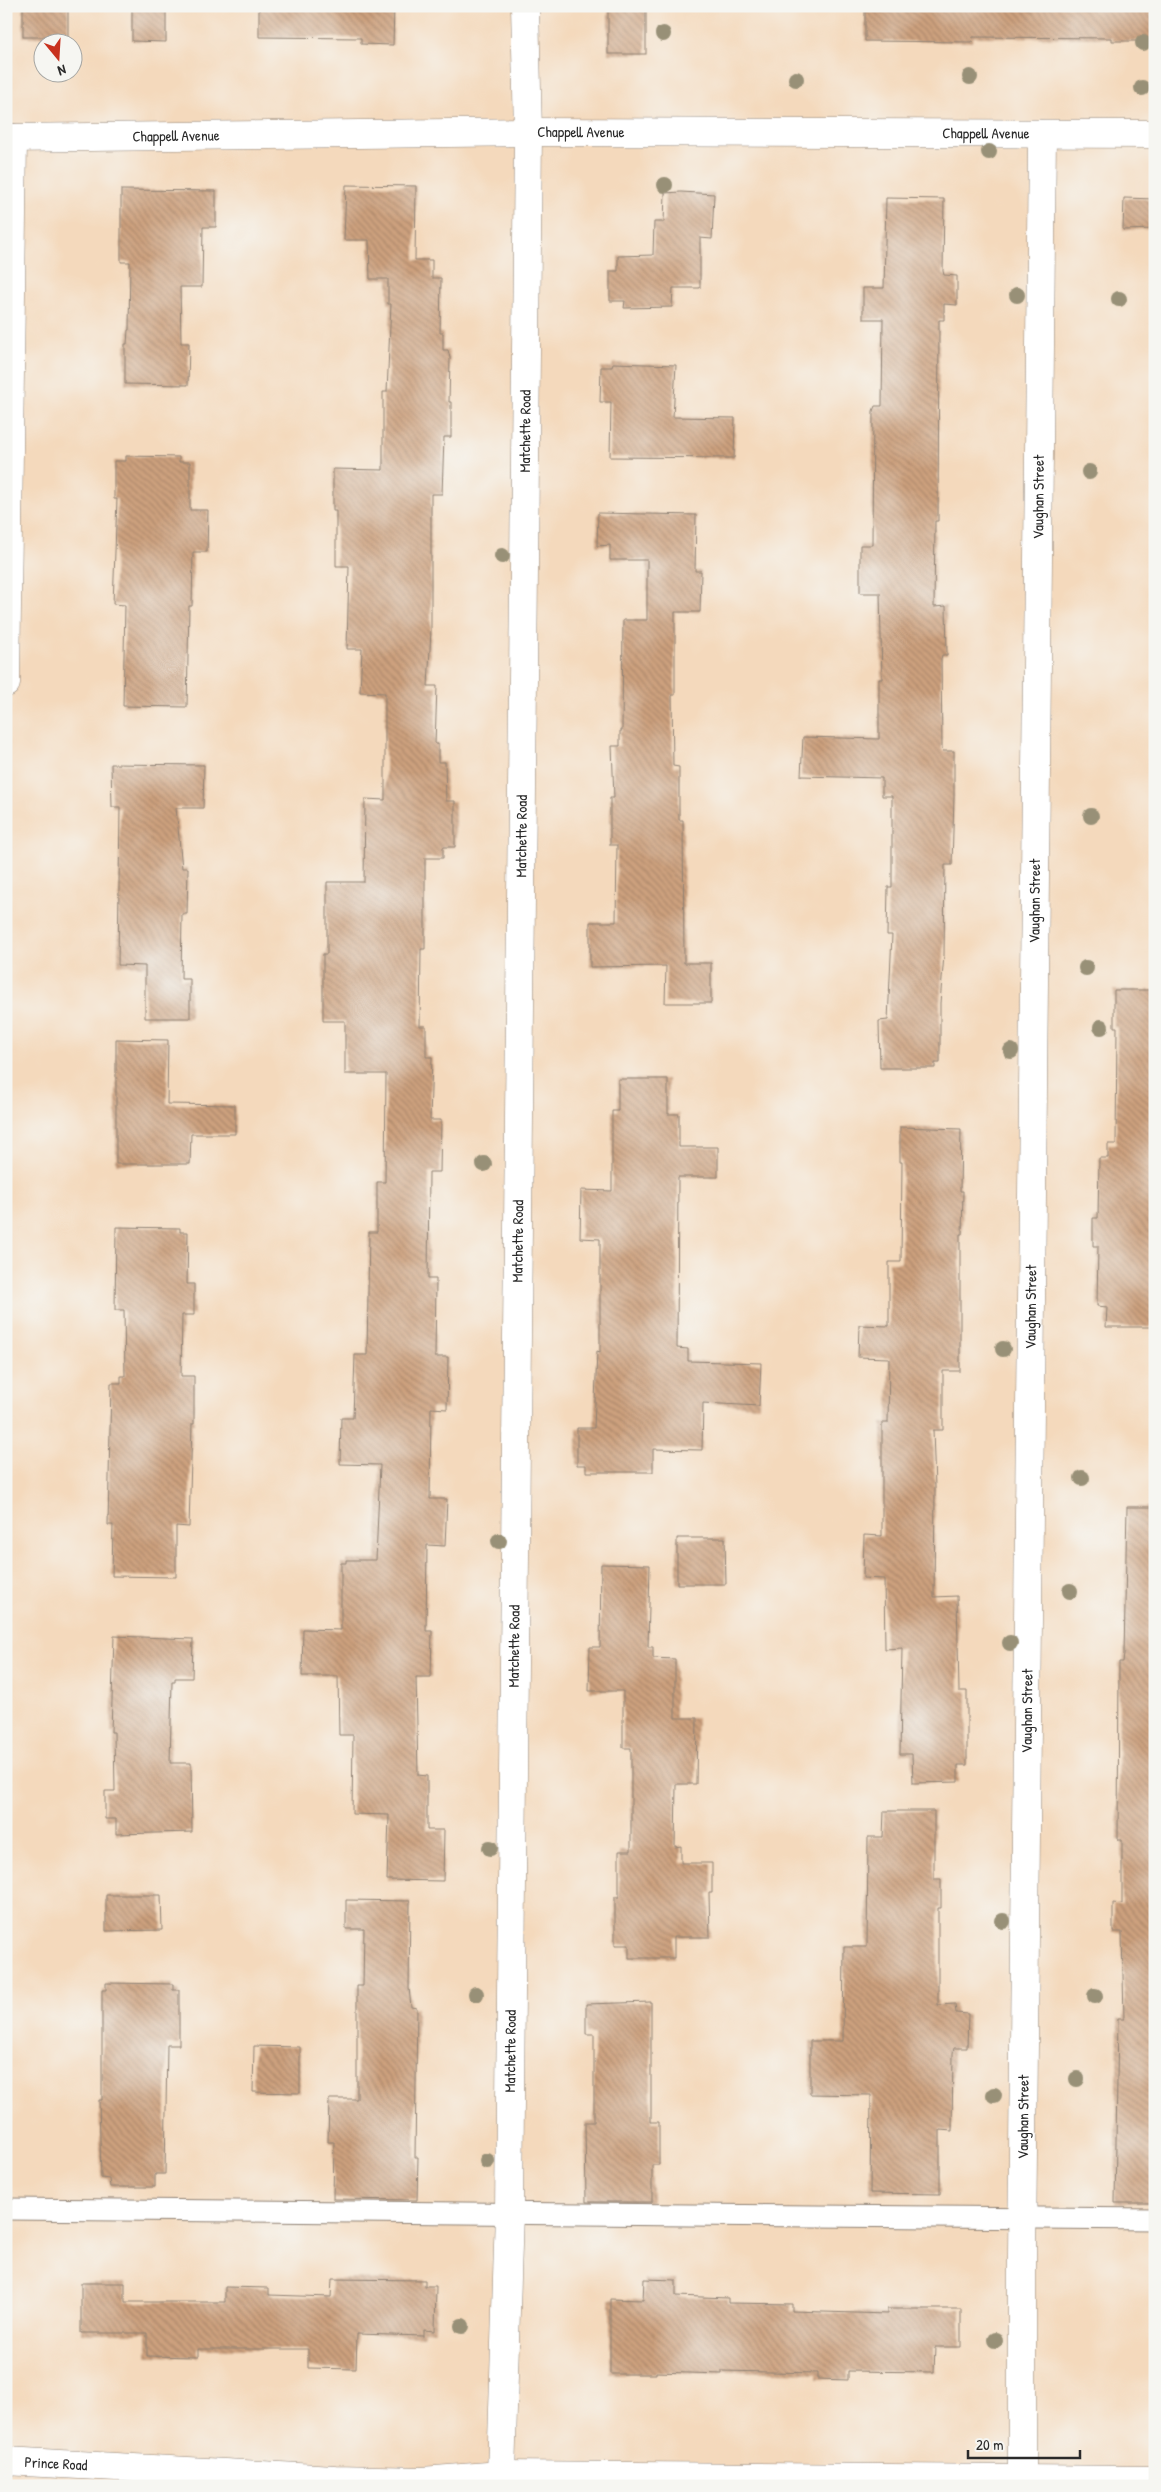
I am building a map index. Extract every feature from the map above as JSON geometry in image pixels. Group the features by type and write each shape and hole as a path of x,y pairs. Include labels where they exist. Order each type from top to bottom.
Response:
{"street":[{"name":"Matchette Road","path":"496,2480 509,2212 528,132 525,6"},
{"name":"Chappell Avenue","path":"10,138 528,132 1155,134"},
{"name":"Vaughan Street","path":"1022,2479 1022,2217 1042,134"},
{"path":"6,683 10,138"},
{"name":"Prince Road","path":"6,2461 339,2482 496,2480 1155,2480"}],"lane":[{"path":"6,2209 1155,2219"}],"building":[{"path":"23,6 68,6 68,32 32,32 32,37 23,37"},
{"path":"132,6 166,6 166,42 132,41"},
{"path":"259,6 394,6 393,45 361,44 361,38 259,37"},
{"path":"608,6 646,6 646,54 608,54"},
{"path":"865,6 1155,6 1155,41 1112,41 1112,38 973,37 972,42 865,41"},
{"path":"346,185 416,186 415,260 432,260 432,278 441,278 440,333 443,333 443,350 448,350 450,358 449,402 451,402 451,437 444,437 442,494 431,494 431,630 428,686 437,686 435,744 438,744 438,762 445,762 446,801 455,801 455,847 443,847 443,858 425,858 425,949 421,949 420,1026 426,1026 426,1057 432,1057 430,1120 441,1120 440,1172 429,1172 428,1279 436,1279 435,1357 448,1357 447,1409 431,1408 430,1499 447,1499 445,1546 427,1545 426,1631 432,1631 431,1677 416,1677 418,1775 427,1776 427,1830 444,1830 443,1881 387,1880 389,1815 352,1814 353,1735 339,1735 338,1676 302,1676 303,1629 341,1630 341,1563 346,1563 346,1560 376,1560 380,1465 340,1464 341,1418 353,1418 355,1355 367,1355 369,1232 377,1232 377,1182 385,1182 386,1074 345,1074 345,1021 323,1021 323,954 327,954 327,882 364,882 365,799 385,800 385,693 360,692 362,649 347,649 349,566 336,566 336,511 333,511 333,469 383,470 383,392 387,392 391,304 388,304 388,279 370,279 369,240 344,240"},
{"path":"121,190 216,191 216,227 203,227 202,287 180,287 181,343 189,343 188,385 125,384 125,344 127,344 129,330 130,262 121,262"},
{"path":"665,193 714,194 712,239 700,238 700,288 673,288 672,307 624,308 625,301 610,301 610,271 618,271 618,256 653,255 654,222 664,222"},
{"path":"886,198 944,199 943,271 944,275 957,276 957,305 944,304 944,320 939,320 938,521 935,521 934,607 946,606 947,655 942,655 941,659 942,748 943,751 954,751 954,796 952,865 945,865 944,955 940,1003 940,1063 935,1063 935,1068 880,1068 879,1021 888,1020 892,935 887,935 888,887 892,887 892,796 882,796 882,778 801,776 803,737 879,739 879,679 882,679 880,593 860,593 860,545 872,545 873,411 875,406 882,406 883,319 863,319 863,288 884,288"},
{"path":"1124,198 1155,199 1155,229 1123,230"},
{"path":"613,363 676,365 673,417 735,418 734,458 610,457 611,402 600,402 601,367 612,367"},
{"path":"126,456 179,457 179,462 190,462 190,510 208,510 207,552 193,552 192,606 189,606 187,707 123,706 125,605 113,604 117,499 114,499 114,461 126,461"},
{"path":"598,513 696,515 695,571 701,571 700,612 675,612 675,695 672,695 673,766 679,767 679,820 683,820 684,963 711,963 711,1003 665,1003 666,966 590,967 590,922 616,922 617,845 610,845 610,798 614,798 612,746 620,746 620,731 622,731 623,620 647,620 647,560 610,560 610,545 597,546"},
{"path":"111,764 204,765 203,808 176,808 182,868 188,868 187,914 182,914 181,979 190,979 190,1018 145,1018 145,966 118,965 120,807 112,807"},
{"path":"1114,990 1155,990 1155,1327 1106,1327 1107,1307 1097,1306 1098,1246 1093,1246 1093,1218 1098,1218 1099,1158 1108,1158 1108,1144 1116,1144 1117,1027 1114,1027"},
{"path":"116,1039 168,1040 167,1104 235,1105 235,1134 191,1134 190,1164 116,1164"},
{"path":"618,1079 668,1079 668,1114 679,1114 679,1147 718,1147 718,1177 678,1177 677,1348 688,1349 688,1361 761,1363 759,1406 703,1403 702,1450 653,1449 653,1472 586,1472 586,1465 577,1465 577,1428 594,1428 597,1351 600,1352 600,1239 580,1238 581,1190 612,1191 612,1111 618,1111"},
{"path":"900,1127 961,1129 960,1191 963,1191 962,1234 960,1234 960,1371 943,1371 943,1430 933,1430 935,1487 934,1597 957,1596 959,1691 967,1691 967,1765 958,1765 958,1782 913,1783 912,1754 900,1754 902,1648 885,1649 884,1579 863,1578 864,1535 882,1536 882,1423 888,1423 889,1358 858,1357 859,1325 889,1326 889,1262 901,1262 902,1162 900,1162"},
{"path":"116,1227 180,1228 180,1232 188,1232 187,1284 194,1284 194,1315 182,1315 181,1376 194,1376 194,1424 192,1424 189,1527 176,1526 176,1577 112,1576 113,1525 108,1525 111,1383 121,1383 121,1376 125,1376 124,1310 115,1310"},
{"path":"1127,1507 1155,1507 1155,2203 1115,2203 1118,2019 1124,2019 1122,1932 1113,1932 1113,1903 1122,1904 1122,1840 1118,1840 1119,1662 1123,1662 1124,1654"},
{"path":"677,1538 725,1538 726,1584 677,1584"},
{"path":"601,1564 650,1565 648,1647 653,1647 653,1658 675,1659 675,1718 697,1718 696,1784 676,1784 675,1847 681,1846 681,1863 712,1863 712,1893 709,1893 710,1937 674,1937 674,1958 629,1958 629,1945 615,1945 615,1897 619,1897 619,1851 631,1851 631,1748 623,1748 623,1691 589,1691 590,1647 600,1647"},
{"path":"114,1636 193,1639 192,1678 175,1678 175,1681 172,1681 170,1763 191,1763 192,1832 116,1834 116,1819 105,1819 105,1791 115,1791 114,1732 111,1732"},
{"path":"884,1811 934,1811 934,1879 941,1879 941,1908 938,1908 938,2005 955,2004 956,2013 968,2014 967,2048 954,2048 953,2053 952,2131 940,2130 940,2194 870,2193 871,2095 810,2094 810,2041 843,2041 844,1947 867,1947 868,1837 883,1837"},
{"path":"106,1895 161,1895 162,1930 106,1931"},
{"path":"346,1900 410,1901 409,1988 411,2007 417,2008 415,2157 418,2157 417,2200 333,2199 334,2142 328,2142 329,2099 357,2099 357,1986 363,1986 364,1929 346,1929"},
{"path":"106,1983 173,1984 173,1990 179,1990 179,2045 167,2045 165,2174 155,2174 155,2187 110,2187 109,2179 101,2178 99,2100 102,2100 102,1990 106,1990"},
{"path":"651,2002 651,2122 659,2122 659,2165 652,2165 652,2202 586,2202 585,2122 594,2122 594,2034 586,2034 586,2004"},
{"path":"254,2046 300,2047 300,2093 253,2092"},
{"path":"332,2279 425,2280 425,2286 436,2286 435,2331 424,2330 424,2336 357,2334 356,2369 308,2368 308,2349 198,2349 198,2357 147,2356 147,2333 81,2333 81,2283 125,2283 125,2302 225,2302 225,2287 269,2288 269,2295 331,2297"},
{"path":"644,2279 676,2280 676,2296 728,2298 728,2303 792,2304 792,2311 887,2314 887,2309 961,2309 961,2347 935,2347 934,2372 848,2371 848,2380 817,2379 817,2373 722,2371 722,2374 656,2372 656,2374 610,2374 610,2299 643,2300"}]}
